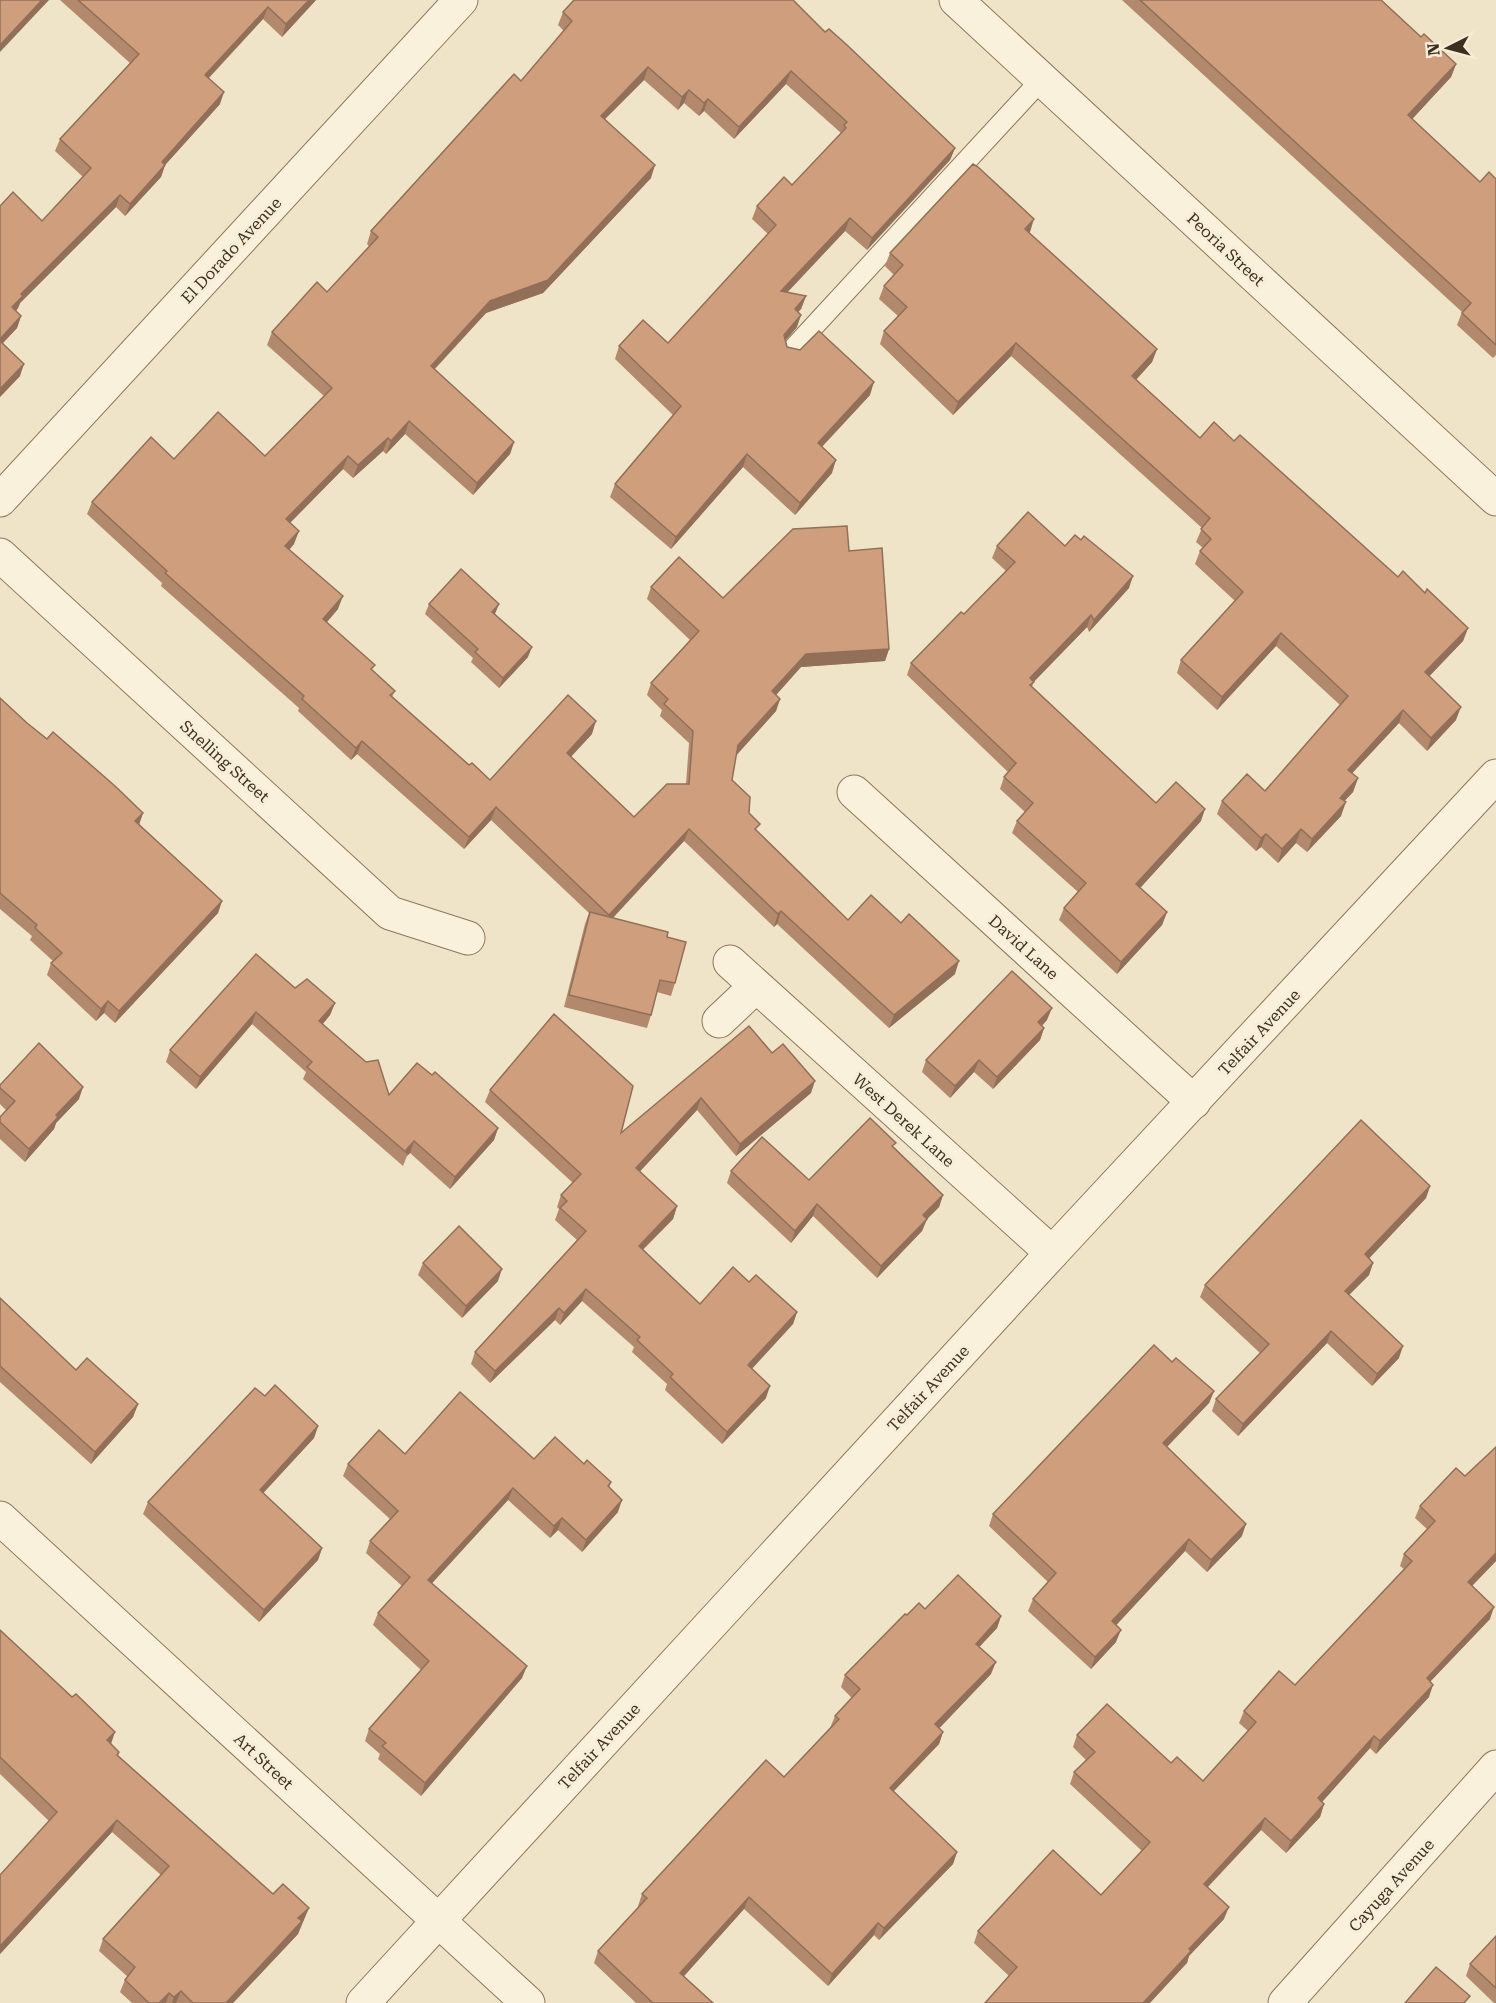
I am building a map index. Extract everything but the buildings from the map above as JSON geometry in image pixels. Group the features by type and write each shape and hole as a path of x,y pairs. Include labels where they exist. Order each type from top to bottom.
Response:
{"street":[{"name":"El Dorado Avenue","path":"0,500 461,0"},
{"name":"Peoria Street","path":"956,0 1496,499"},
{"name":"Snelling Street","path":"0,555 390,912 468,938"},
{"name":"Telfair Avenue","path":"363,2003 1052,1253 1496,776"},
{"name":"David Lane","path":"854,792 1194,1102"},
{"name":"West Derek Lane","path":"730,962 1052,1253"},
{"path":"719,1021 756,986"},
{"name":"Art Street","path":"0,1518 528,2003"},
{"name":"Cayuga Avenue","path":"1285,2003 1496,1767"}],"lane":[{"path":"791,351 1042,79"}]}
